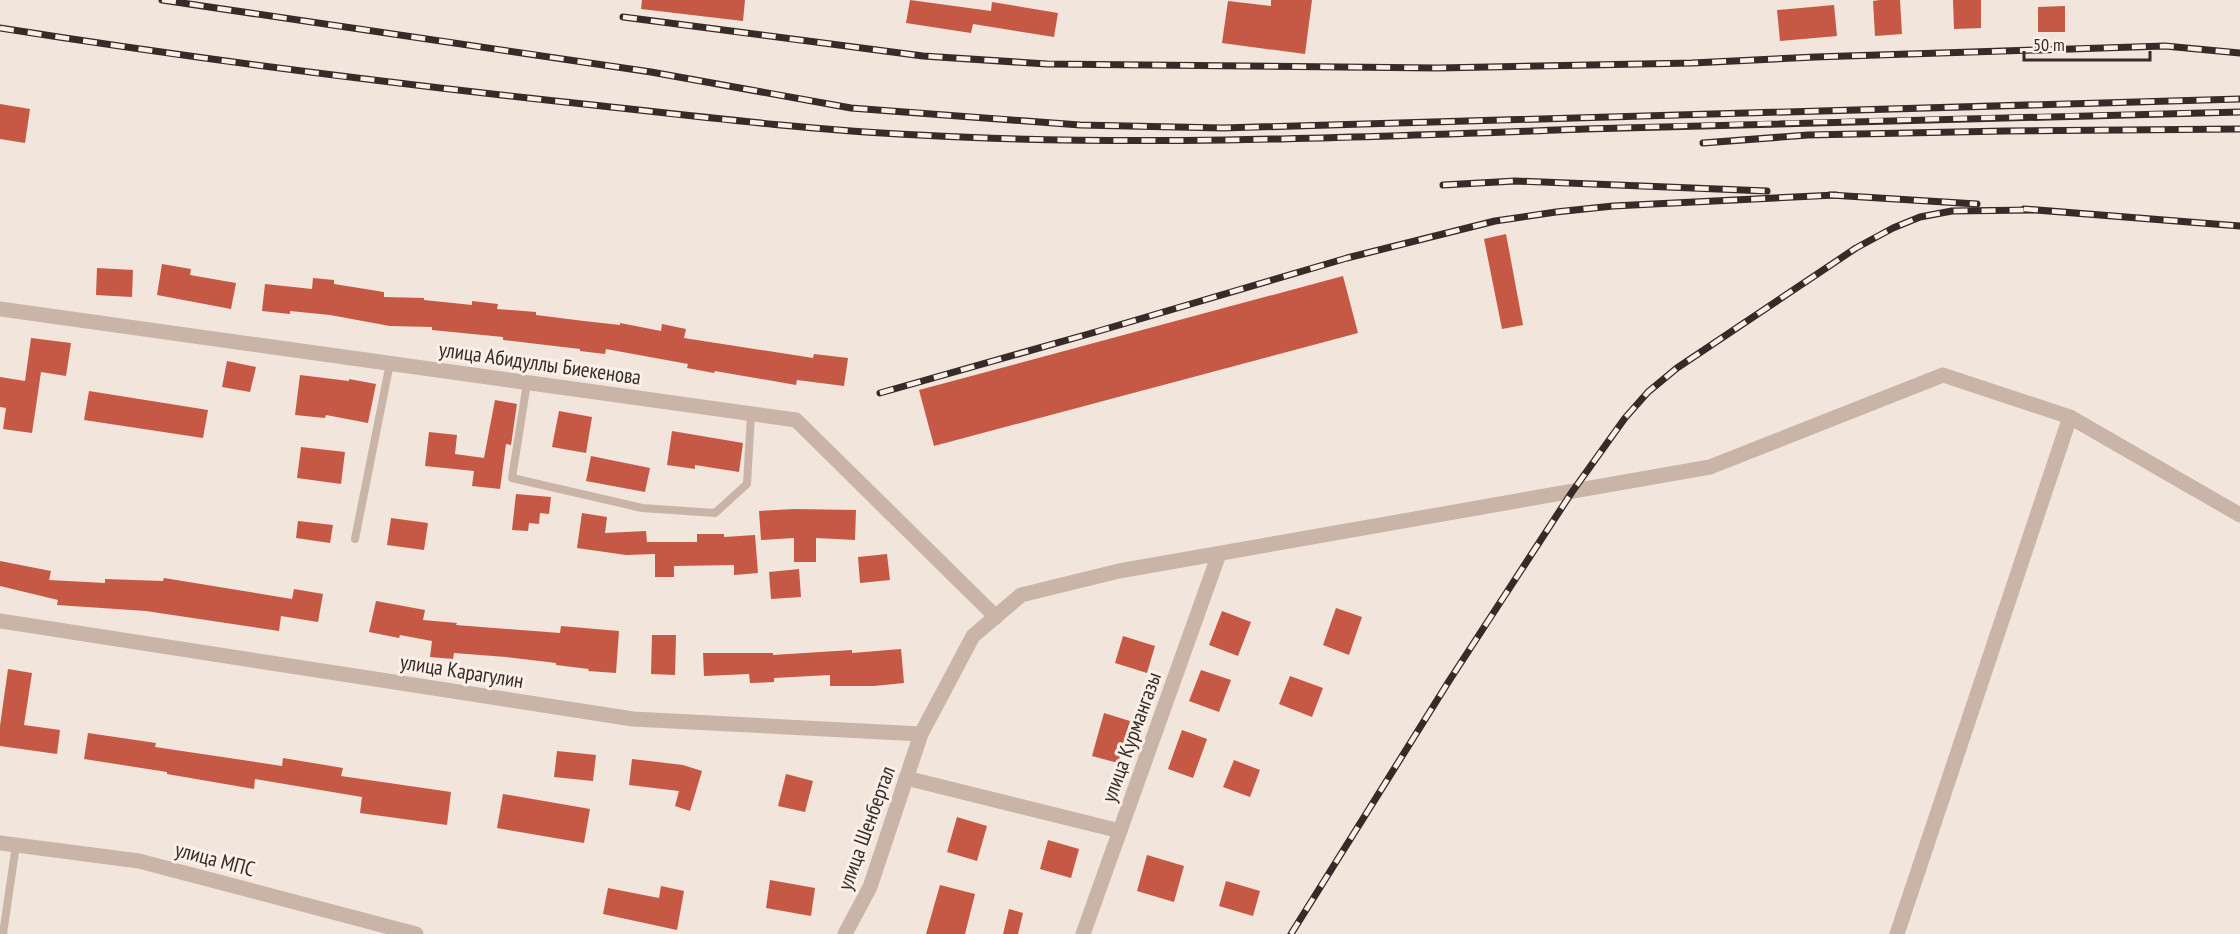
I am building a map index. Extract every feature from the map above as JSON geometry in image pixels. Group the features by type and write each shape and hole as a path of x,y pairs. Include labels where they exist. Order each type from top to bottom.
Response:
{"street":[{"name":"улица Абидуллы Биекенова","path":"0,309 796,420 996,617"},
{"name":"улица Шенбертал","path":"845,934 870,887 921,734 973,636 1021,595 1119,571 1710,467 1943,375 2070,417 2240,515"},
{"path":"1897,934 2070,417"},
{"name":"улица Курмангазы","path":"1083,934 1219,554"},
{"name":"улица Карагулин","path":"0,621 633,719 921,734"},
{"path":"906,778 1120,831"},
{"name":"улица МПС","path":"0,843 139,861 416,934"}],"lane":[{"path":"355,539 390,363"},
{"path":"527,382 512,478 642,508 715,513 747,484 751,414"},
{"path":"3,934 16,845"}],"building":[{"path":"642,0 745,0 743,21 641,9"},
{"path":"910,0 991,11 992,2 1058,13 1054,37 973,24 971,33 906,23"},
{"path":"1271,0 1312,0 1305,54 1222,43 1228,1 1271,6"},
{"path":"1900,0 1902,34 1875,36 1873,1"},
{"path":"1953,0 1981,0 1981,28 1954,29"},
{"path":"1834,5 1837,36 1780,41 1777,10"},
{"path":"2065,6 2065,32 2038,32 2038,7"},
{"path":"0,104 30,109 25,143 0,139"},
{"path":"1506,234 1523,325 1502,329 1484,239"},
{"path":"162,264 191,269 190,275 236,283 231,309 157,295"},
{"path":"97,268 133,270 132,297 96,295"},
{"path":"1343,276 1358,333 934,446 919,390"},
{"path":"313,278 334,280 334,284 384,292 384,297 424,298 424,300 472,305 472,301 498,304 497,309 536,312 536,315 584,321 620,325 620,323 661,331 662,324 686,329 684,338 813,358 814,354 848,358 844,386 797,380 796,385 715,371 714,373 687,368 688,364 606,349 605,354 503,340 503,337 432,330 432,327 390,326 330,315 262,311 265,284 312,289"},
{"path":"31,338 71,343 66,376 41,372 32,433 3,429 6,408 0,407 0,377 25,381"},
{"path":"227,361 256,367 250,392 222,387"},
{"path":"300,375 376,384 368,423 326,415 325,418 295,415"},
{"path":"89,391 208,410 203,438 84,420"},
{"path":"495,400 517,404 511,445 506,444 500,489 472,486 474,471 425,466 429,432 457,435 455,454 484,458"},
{"path":"559,411 592,417 586,453 552,447"},
{"path":"672,431 743,443 739,472 695,465 695,469 667,465"},
{"path":"301,447 345,452 341,484 297,478"},
{"path":"591,456 650,468 645,492 586,481"},
{"path":"516,494 551,497 549,514 540,513 539,524 529,523 528,531 512,530"},
{"path":"856,510 855,540 816,538 816,562 794,562 794,538 761,540 759,511"},
{"path":"582,513 607,517 605,533 646,531 647,542 697,542 697,534 724,534 724,537 755,535 758,573 734,575 734,565 674,566 674,577 655,577 655,554 626,555 577,548"},
{"path":"391,518 428,523 424,550 387,545"},
{"path":"298,521 333,525 330,543 296,538"},
{"path":"887,554 890,580 860,583 858,557"},
{"path":"0,561 51,571 49,580 105,583 105,579 163,581 164,578 292,599 294,589 323,594 318,622 281,616 279,631 146,611 57,605 58,600 0,586"},
{"path":"799,569 801,597 771,599 769,572"},
{"path":"376,601 425,610 423,620 457,623 456,625 560,633 561,626 619,631 616,673 588,671 589,669 556,665 556,663 506,657 454,653 453,659 430,657 432,641 369,632"},
{"path":"1336,608 1362,617 1349,655 1323,645"},
{"path":"1222,611 1251,622 1238,656 1209,645"},
{"path":"652,635 676,635 675,675 651,674"},
{"path":"1123,636 1155,646 1147,673 1115,663"},
{"path":"901,649 904,683 830,686 830,675 774,678 774,682 750,683 749,674 704,676 703,653 773,653 773,655"},
{"path":"8,669 32,673 24,725 60,730 57,754 0,746 0,726"},
{"path":"1201,670 1231,680 1219,712 1189,701"},
{"path":"1290,676 1323,688 1312,717 1279,704"},
{"path":"1104,713 1130,721 1118,763 1092,756"},
{"path":"1182,730 1207,739 1193,778 1168,769"},
{"path":"88,733 156,743 155,747 282,766 283,758 343,768 341,776 451,792 447,825 360,813 362,797 255,779 254,789 84,759"},
{"path":"557,751 596,755 593,781 554,777"},
{"path":"632,759 683,765 702,771 690,811 675,806 679,791 629,785"},
{"path":"1234,760 1260,770 1250,797 1223,787"},
{"path":"786,774 813,781 805,812 778,806"},
{"path":"503,794 590,809 584,843 497,828"},
{"path":"957,817 987,826 977,861 947,852"},
{"path":"1048,840 1079,849 1071,878 1040,869"},
{"path":"1147,855 1184,866 1174,902 1137,891"},
{"path":"770,880 815,888 811,916 766,908"},
{"path":"1226,881 1260,891 1253,916 1219,906"},
{"path":"940,885 975,894 965,934 926,934"},
{"path":"661,886 684,891 677,930 603,914 608,888 659,898"},
{"path":"1009,909 1023,913 1018,934 1003,934"}],"railway":[{"path":"162,0 651,72 851,108 1080,125 1223,128 2240,99"},
{"path":"623,17 923,56 1047,64 1438,68 1692,63 2165,46 2240,53"},
{"path":"0,28 370,80 519,97 797,126 878,133 1002,139 1252,140 1749,124 2240,112"},
{"path":"1703,143 1808,135 2240,129"},
{"path":"1443,185 1515,181 1767,191"},
{"path":"1830,195 1977,204"},
{"path":"880,393 1347,258 1495,221 1613,206 1836,195"},
{"path":"2024,209 2240,226"},
{"path":"1291,934 1449,681 1572,492 1625,418 1648,392 1677,368 1856,248 1893,228 1920,217 1952,211 2033,210"}]}
